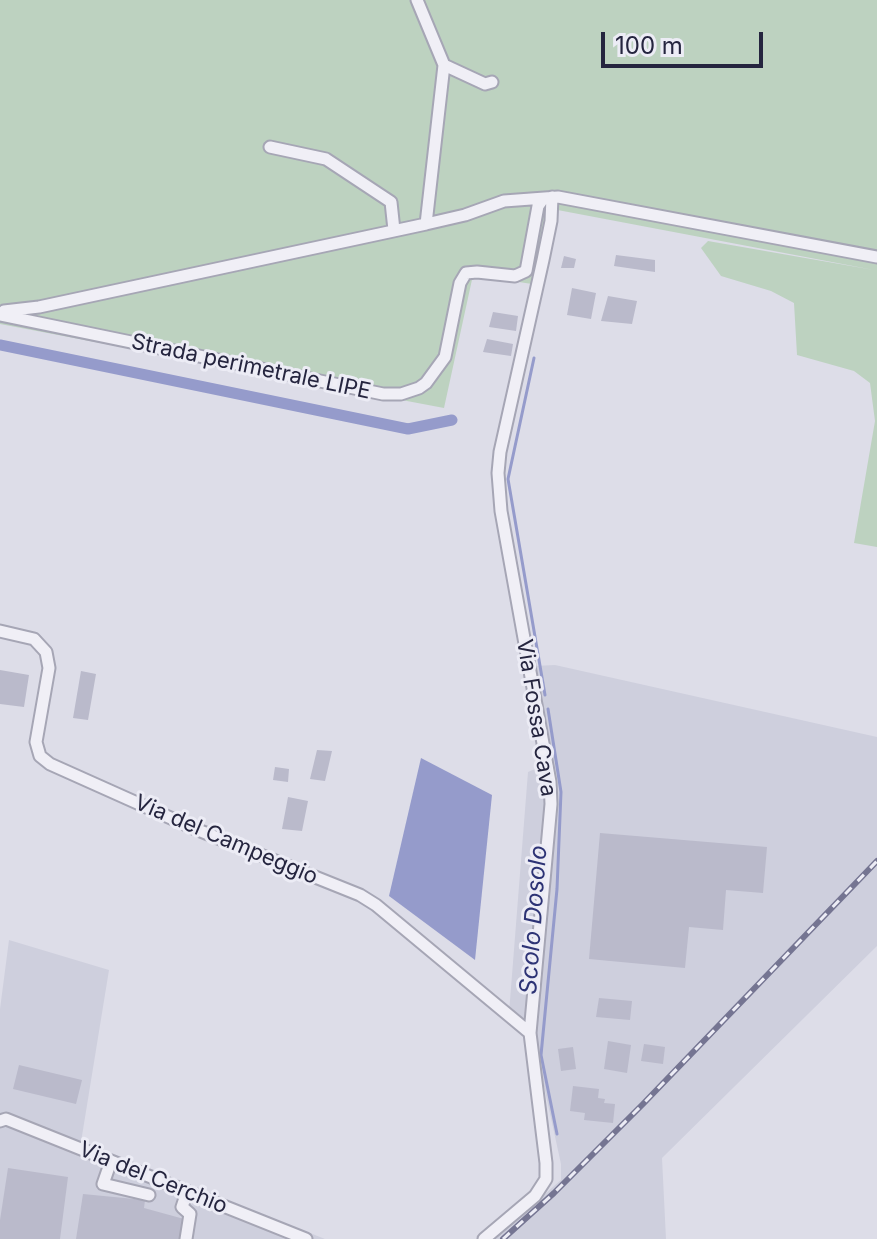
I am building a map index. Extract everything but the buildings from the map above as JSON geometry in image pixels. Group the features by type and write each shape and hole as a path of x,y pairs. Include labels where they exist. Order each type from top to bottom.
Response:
{"street":[{"path":"417,0 444,65 426,224"},
{"path":"444,65 485,84 492,82"},
{"path":"270,147 326,159 339,167 391,202 394,230"},
{"name":"Strada perimetrale LIPE","path":"0,313 383,394 401,394 426,383 445,357 460,283 466,273 515,276 526,271 538,206 543,199 552,197"},
{"name":"Strada perimetrale LIPE","path":"0,313 426,224 504,201 552,197 877,257"},
{"name":"Via Fossa Cava","path":"484,1239 535,1196 546,1179 530,1033 551,804 550,782 501,511 498,473 500,452 534,308 551,221 552,197"},
{"name":"Via del Campeggio","path":"0,631 34,639 46,652 49,668 36,742 40,756 50,764 193,828 360,895 530,1033"},
{"name":"Via del Cerchio","path":"0,1121 6,1119 306,1239"},
{"path":"111,1161 103,1184 149,1195"},
{"path":"186,1239 190,1214 182,1207 187,1192"}],"shaded area":[{"path":"555,665 877,737 877,946 662,1158 666,1239 493,1239 561,1180 561,1164 537,1054 527,1052 525,1035 509,1013 528,772 552,762 534,666"},
{"path":"9,940 109,970 81,1142 325,1239 0,1239 0,1009"}],"green space":[{"path":"0,0 877,0 877,547 854,543 875,421 870,383 854,371 797,355 794,303 771,291 721,276 701,248 708,241 874,270 547,208 532,284 473,275 444,408 0,324"}],"water":[{"path":"421,758 492,795 475,960 389,896"}],"waterway":[{"path":"0,345 408,429 452,420"},
{"name":"Scolo Dosolo","path":"534,358 508,479 545,695"},
{"name":"Scolo Dosolo","path":"548,709 561,792 557,889 541,1055 557,1134"}],"railway":[{"path":"503,1239 643,1104 877,861"}]}
